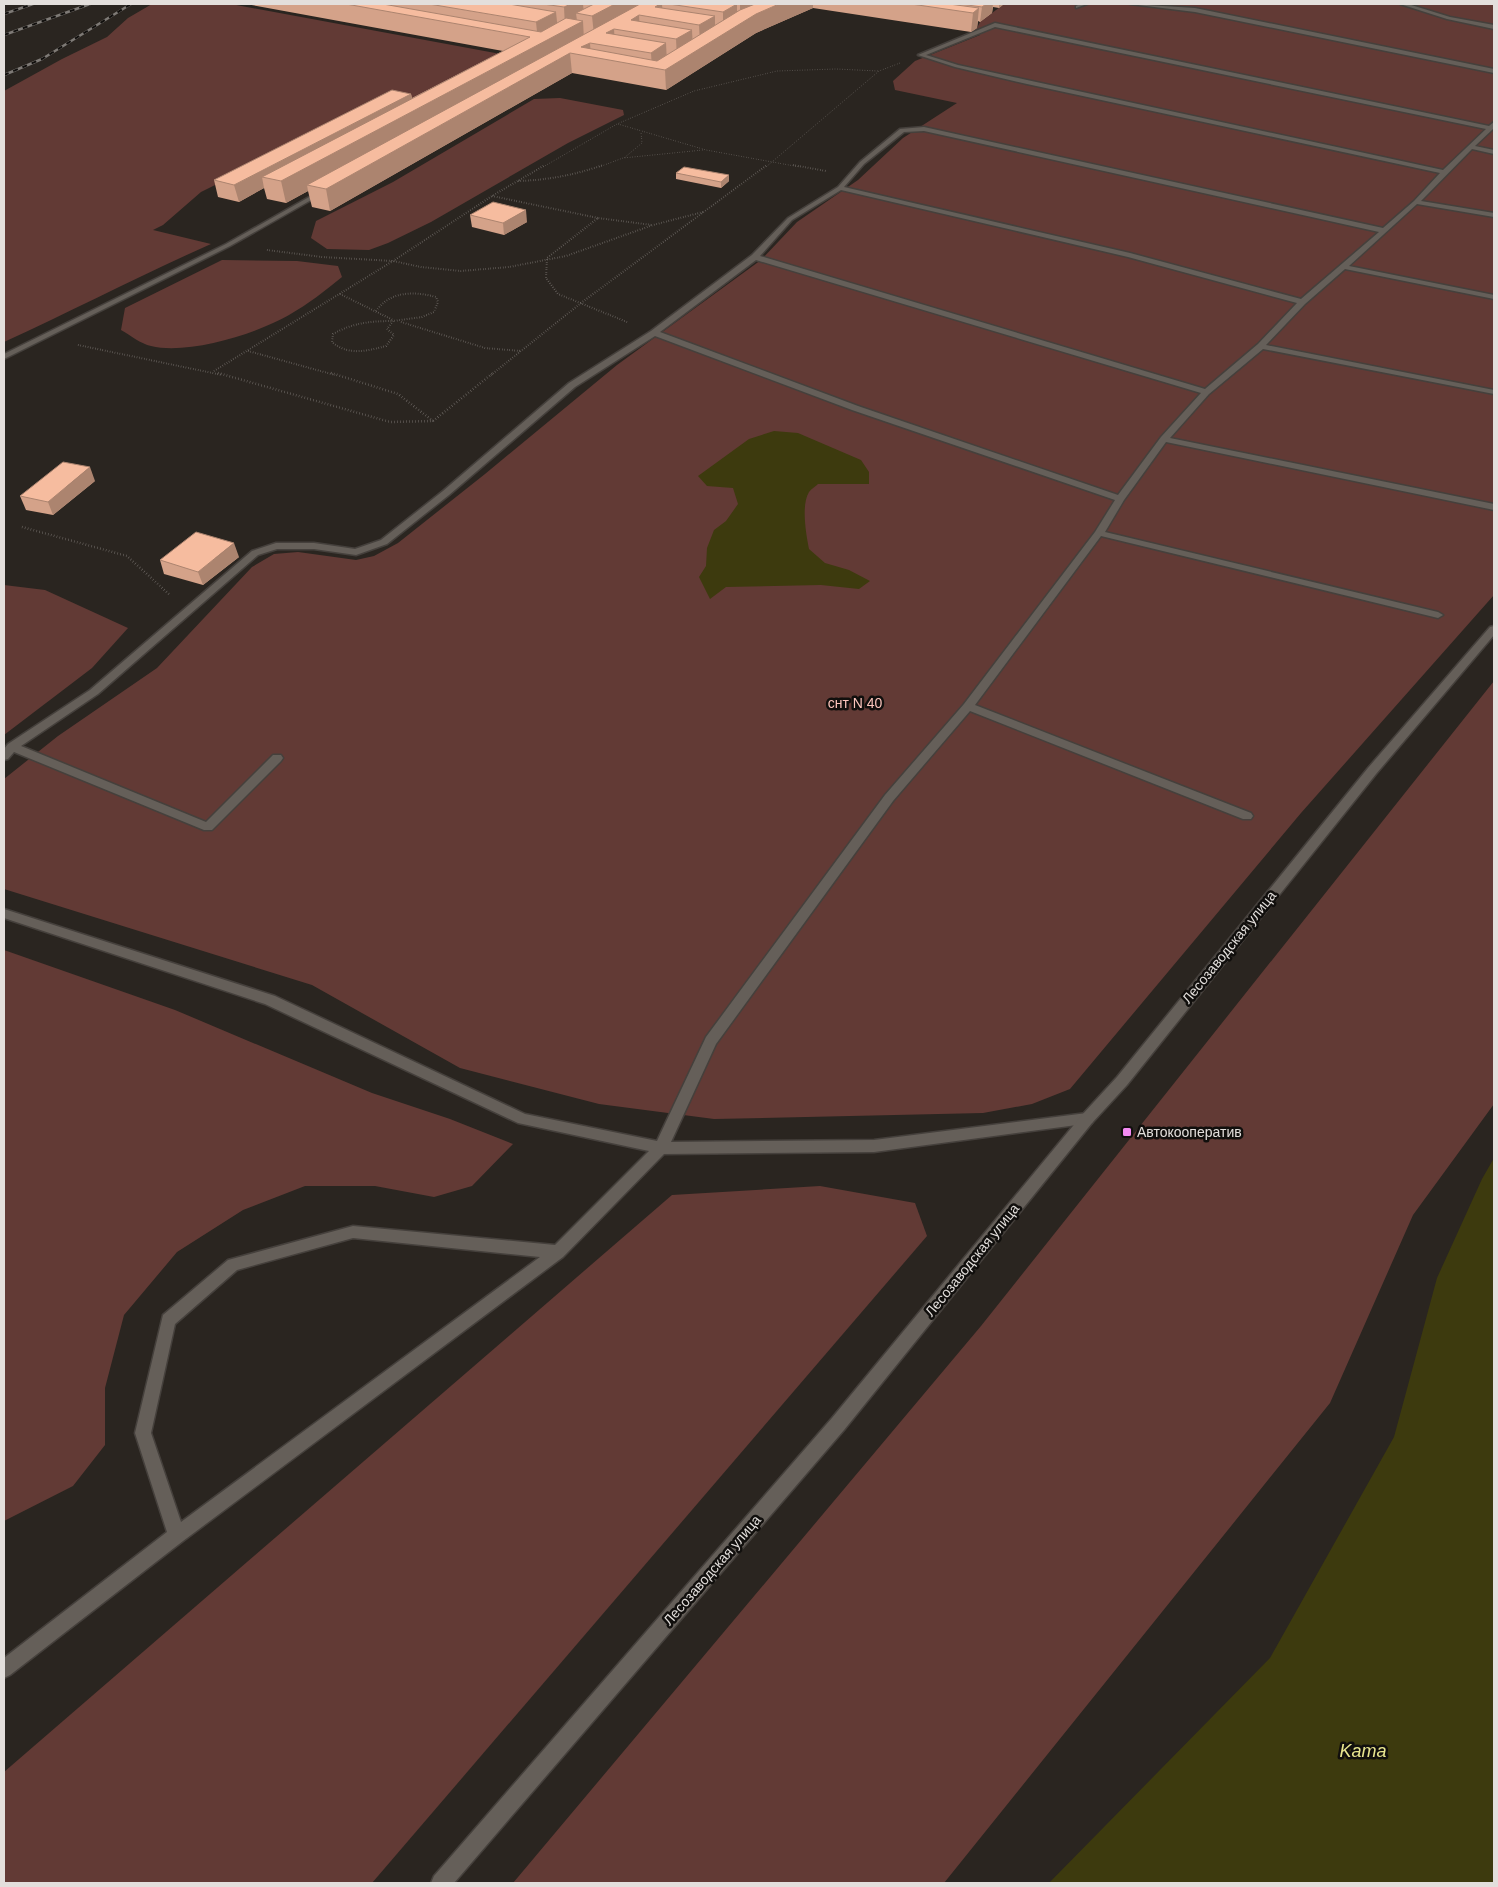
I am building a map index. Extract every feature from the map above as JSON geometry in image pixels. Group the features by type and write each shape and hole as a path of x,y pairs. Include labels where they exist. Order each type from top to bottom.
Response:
{"street":[{"path":"1078,7 1084,4"},
{"path":"1132,4 1195,10 1494,71"},
{"path":"1403,4 1449,18 1494,27"},
{"path":"921,55 995,25 1492,126"},
{"path":"921,55 983,72 1444,172"},
{"path":"4,1669 177,1536 558,1252 661,1148 711,1041 889,798 968,706 1099,533 1120,499 1164,439 1206,392 1261,346 1302,302 1385,231 1492,126"},
{"path":"4,756 12,747 94,692 255,553 276,546 314,546 356,552 384,542 446,493 572,385 654,333 755,257 790,219 840,188 850,175 902,130 924,128 1385,231"},
{"path":"1471,147 1494,152"},
{"path":"4,357 228,245 333,185"},
{"path":"840,188 1130,255 1302,302"},
{"path":"1416,202 1494,215"},
{"path":"755,257 1206,392"},
{"path":"1344,267 1494,297"},
{"path":"654,333 855,408 1120,499"},
{"path":"1261,346 1494,392"},
{"path":"1164,439 1494,507"},
{"path":"1099,533 1438,615"},
{"name":"Лесозаводская улица","path":"441,1883 838,1424 1088,1119 1122,1081 1372,771 1494,629"},
{"path":"968,706 1247,816"},
{"path":"12,747 208,827 277,758"},
{"path":"4,913 270,1000 523,1119 661,1148 874,1146 1088,1119"},
{"path":"177,1536 143,1433 168,1320 234,1265 353,1232 558,1252"}],"path":[{"path":"44,338 213,372 390,422 434,421 581,303 773,161 879,71 921,55"},
{"path":"213,372 393,261 492,196 617,124 694,91 777,71 836,69 879,71"},
{"path":"617,124 706,150 850,175"},
{"path":"623,158 642,143 641,132"},
{"path":"518,181 548,180 584,172 623,158 706,150"},
{"path":"492,196 598,218 653,225"},
{"path":"228,245 322,257 393,261 421,267 461,271 509,267 547,258 566,256 607,243 653,225 706,211"},
{"path":"598,218 547,258 546,278 558,294 654,333"},
{"path":"339,294 394,320 485,348 521,352"},
{"path":"376,311 380,302 395,295 427,294 436,297 438,302 434,312 419,319 368,321 343,326 333,334 332,342 347,350 359,351 386,346 394,335 386,329 394,320"},
{"path":"247,351 327,372 398,394 434,421"},
{"path":"22,527 127,556 186,611"}],"green space":[{"path":"152,4 231,4 522,58 429,107 389,99 201,192 163,225 153,230 211,244 4,342 4,91 107,37 128,18"},
{"name":"снт N 40","path":"1004,4 1494,4 1494,595 1301,813 1070,1089 1032,1104 983,1113 714,1119 599,1104 460,1068 312,985 4,889 4,779 58,736 157,668 252,567 274,554 298,552 356,560 374,556 398,543 617,365 761,260 797,222 858,180 903,138 957,103 895,90 893,81 915,61 980,35 971,32 977,28 980,22"},
{"path":"560,98 623,110 624,115 568,143 431,222 388,243 369,250 327,249 311,238 316,221 393,182 534,99"},
{"path":"222,260 297,261 338,266 342,277 289,315 241,336 222,341 184,348 166,348 147,345 121,330 125,308"},
{"path":"4,585 45,590 128,628 92,668 4,735"},
{"path":"1494,681 1494,1104 1413,1215 1330,1403 944,1883 513,1883 981,1326"},
{"path":"4,950 175,1010 372,1093 450,1119 513,1144 472,1186 434,1197 375,1186 305,1186 243,1210 177,1252 124,1315 105,1388 105,1445 73,1486 4,1521"},
{"path":"820,1186 915,1203 927,1236 372,1883 4,1883 4,1772 672,1195"}],"water":[{"path":"774,431 798,433 861,460 869,472 869,484 818,484 809,492 805,504 805,512 809,549 825,563 849,570 870,581 859,589 821,585 726,587 710,599 699,577 706,566 707,548 714,530 726,521 738,504 733,488 707,486 698,476 749,439"},
{"name":"Kama","path":"1494,1158 1494,1883 1049,1883 1270,1658 1394,1437 1437,1278 1482,1179"}],"building":[{"path":"346,4 383,4 541,32 566,18 583,21 281,181 262,177 530,37"},
{"path":"429,4 509,4 556,12 536,22"},
{"path":"543,4 571,4 564,7"},
{"path":"594,4 615,4 592,16 576,13"},
{"path":"640,4 660,4 655,7 715,16 699,25 639,15 631,20 692,30 676,39 614,29 606,33 666,43 651,53 590,43 581,47 657,61 740,10 755,4 779,4 756,14 665,70 570,53 326,189 307,185"},
{"path":"669,4 737,4 723,12"},
{"path":"911,4 949,4 979,8 973,13"},
{"path":"960,4 986,4 982,7"},
{"path":"392,90 411,94 234,185 214,180"},
{"path":"684,167 729,175 721,182 676,173"},
{"path":"493,202 526,210 503,223 470,215"},
{"path":"63,462 90,467 48,502 20,496"},
{"path":"196,532 234,543 198,572 160,560"}],"railway":[{"path":"4,14 33,4"},
{"path":"4,35 90,4"},
{"path":"4,75 42,59 131,4"}],"place":[{"name":"Автокооператив","path":"1127,1132"}]}
